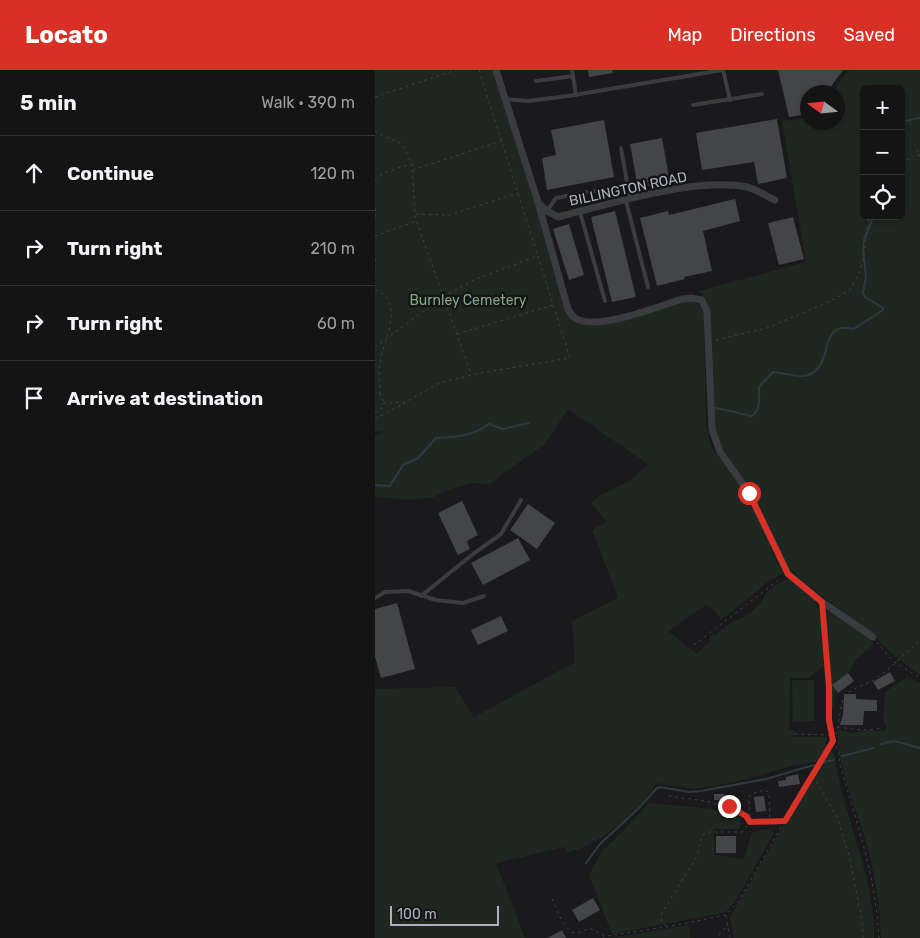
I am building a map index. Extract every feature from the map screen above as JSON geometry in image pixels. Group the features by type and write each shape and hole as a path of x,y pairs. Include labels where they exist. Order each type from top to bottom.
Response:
{"street":[{"path":"496,70 568,308 574,317 582,321 604,322 691,298 702,300 707,312 712,429 721,452 749,493 788,574 822,602 873,637"},
{"name":"BILLINGTON ROAD","path":"547,211 558,217 689,187 749,187 775,200"},
{"path":"537,202 547,211"}],"lane":[{"path":"572,70 576,95"},
{"path":"505,99 528,101 576,95 723,70 730,100"},
{"path":"537,81 573,76"},
{"path":"693,106 762,94"},
{"path":"621,148 628,200 648,287"},
{"path":"547,211 556,198 627,185"},
{"path":"580,212 605,301"},
{"path":"421,596 501,534 521,500"},
{"path":"375,598 385,592 408,591 421,596 463,603 484,596"}],"path":[{"path":"375,97 455,70"},
{"path":"375,419 439,383 471,375 570,358 479,70"},
{"path":"375,131 402,144 412,164 416,220 471,375"},
{"path":"412,170 501,141"},
{"path":"905,161 912,158 920,148"},
{"path":"375,180 384,173 412,164"},
{"path":"415,214 449,215 518,193"},
{"path":"375,208 375,221"},
{"path":"375,236 416,220"},
{"path":"707,342 767,328 822,305 849,291 859,274 863,260 868,220"},
{"path":"375,347 443,297 474,280 538,256"},
{"path":"375,259 375,268"},
{"path":"375,290 384,293 389,300 392,310 380,362 380,393 384,403 382,408 375,412"},
{"path":"457,334 553,305"},
{"path":"375,392 380,393"},
{"path":"384,403 406,402"},
{"path":"694,645 777,580 788,574"},
{"path":"822,602 831,735 839,753 840,765 872,877 877,905 879,938"},
{"path":"873,637 895,662 920,678"},
{"path":"602,938 726,915 738,902 833,741 836,735 843,698 850,691 874,680 890,668 920,640"},
{"path":"837,727 854,730 883,727"},
{"path":"795,734 831,735"},
{"path":"812,775 837,817 849,855 862,920 863,938"},
{"path":"667,927 661,920 661,913 697,856 702,835 709,832 742,832 750,822 749,797 751,794 764,790 769,792 769,822"},
{"path":"669,796 729,806 746,816 750,822"},
{"path":"750,822 785,821"},
{"path":"552,899 563,921 573,932 578,933 586,929 607,936"},
{"path":"726,915 730,938"},
{"path":"719,935 727,927"}],"green space":[{"name":"Burnley Cemetery","path":"375,70 496,70 573,321 598,325 613,323 688,300 697,303 701,307 704,316 706,426 712,448 743,491 783,572 721,620 713,609 706,605 668,631 697,654 711,641 709,638 713,634 716,635 729,624 748,615 761,603 767,592 776,584 786,580 790,580 814,600 820,617 824,666 808,678 790,678 789,730 795,730 794,737 827,737 826,746 816,762 795,765 735,782 695,789 656,783 651,792 624,821 591,844 568,852 565,847 496,863 525,938 375,938 375,689 455,687 474,717 575,662 572,621 618,598 592,530 607,522 591,503 601,495 631,480 648,464 568,409 545,444 489,484 471,483 453,488 434,497 409,500 375,496 375,436 385,431 375,432"},
{"path":"849,70 920,70 920,675 891,653 876,637 804,582 788,566 763,514 722,449 715,426 711,367 711,318 707,302 699,291 806,262 782,121 800,119 800,130 845,130 845,85 837,85"},
{"path":"827,611 869,638 874,644 856,660 848,673 832,685 837,692 834,693 834,707 831,707 825,617"},
{"path":"907,677 920,683 920,938 881,938 874,873 843,770 838,743 838,730 851,733 864,730 885,731 887,726 883,722 885,692"},
{"path":"792,680 814,680 814,721 793,722"},
{"path":"830,751 834,753 844,799 864,868 873,914 874,938 734,938 730,917 804,790"},
{"path":"649,803 712,809 740,818 740,829 713,829 715,855 744,859 752,832 770,829 774,833 736,900 726,912 612,934 589,875 603,849"},
{"path":"688,925 690,938 613,938"}],"building":[{"path":"588,70 612,70 613,73 589,77"},
{"path":"778,70 843,70 832,85 800,85 800,115 789,117"},
{"path":"777,119 787,178 758,184 754,162 702,170 696,133"},
{"path":"604,120 614,177 547,190 542,158 556,155 551,130"},
{"path":"662,138 670,182 638,188 630,144"},
{"path":"735,199 740,221 703,231 712,271 684,277 685,279 657,286 640,218 668,211 669,215"},
{"path":"615,211 636,297 612,302 591,217"},
{"path":"793,217 804,259 779,265 768,223"},
{"path":"569,224 584,275 569,280 553,229"},
{"path":"462,501 478,535 467,541 470,549 458,555 438,513"},
{"path":"528,504 555,523 537,549 510,530"},
{"path":"518,538 530,560 483,585 471,563"},
{"path":"397,603 415,669 381,678 375,657 375,609"},
{"path":"501,616 508,631 478,645 471,630"},
{"path":"890,672 895,681 878,690 873,682"},
{"path":"848,673 854,681 838,693 832,685"},
{"path":"844,694 856,694 856,699 877,700 877,711 864,711 863,725 840,725 843,715"},
{"path":"798,774 800,784 779,787 778,781 786,780 786,777"},
{"path":"714,794 724,794 724,800 714,800"},
{"path":"764,796 766,811 756,812 754,797"},
{"path":"716,836 736,836 736,853 716,853"},
{"path":"593,898 600,910 579,922 572,910"},
{"path":"562,930 566,938 547,938 555,934"}],"waterway":[{"path":"905,121 920,118"},
{"path":"716,408 752,416 758,406 759,387 773,372 800,376 808,375 816,370 822,362 830,337 835,331 842,328 854,329 883,310 883,308 865,297 863,293 866,276 864,240 872,220"},
{"path":"375,485 390,486 403,465 418,458 436,438 470,433 489,424 503,429 529,423"},
{"path":"881,744 894,741 920,748"},
{"path":"842,756 874,748"},
{"path":"824,762 834,760"},
{"path":"586,863 600,844 638,809 657,788 689,792 701,791 766,779 814,765"}],"route":[{"path":"729,806 746,816 750,822 785,821 833,741 829,720 829,687 822,602 788,574 749,493"}]}
